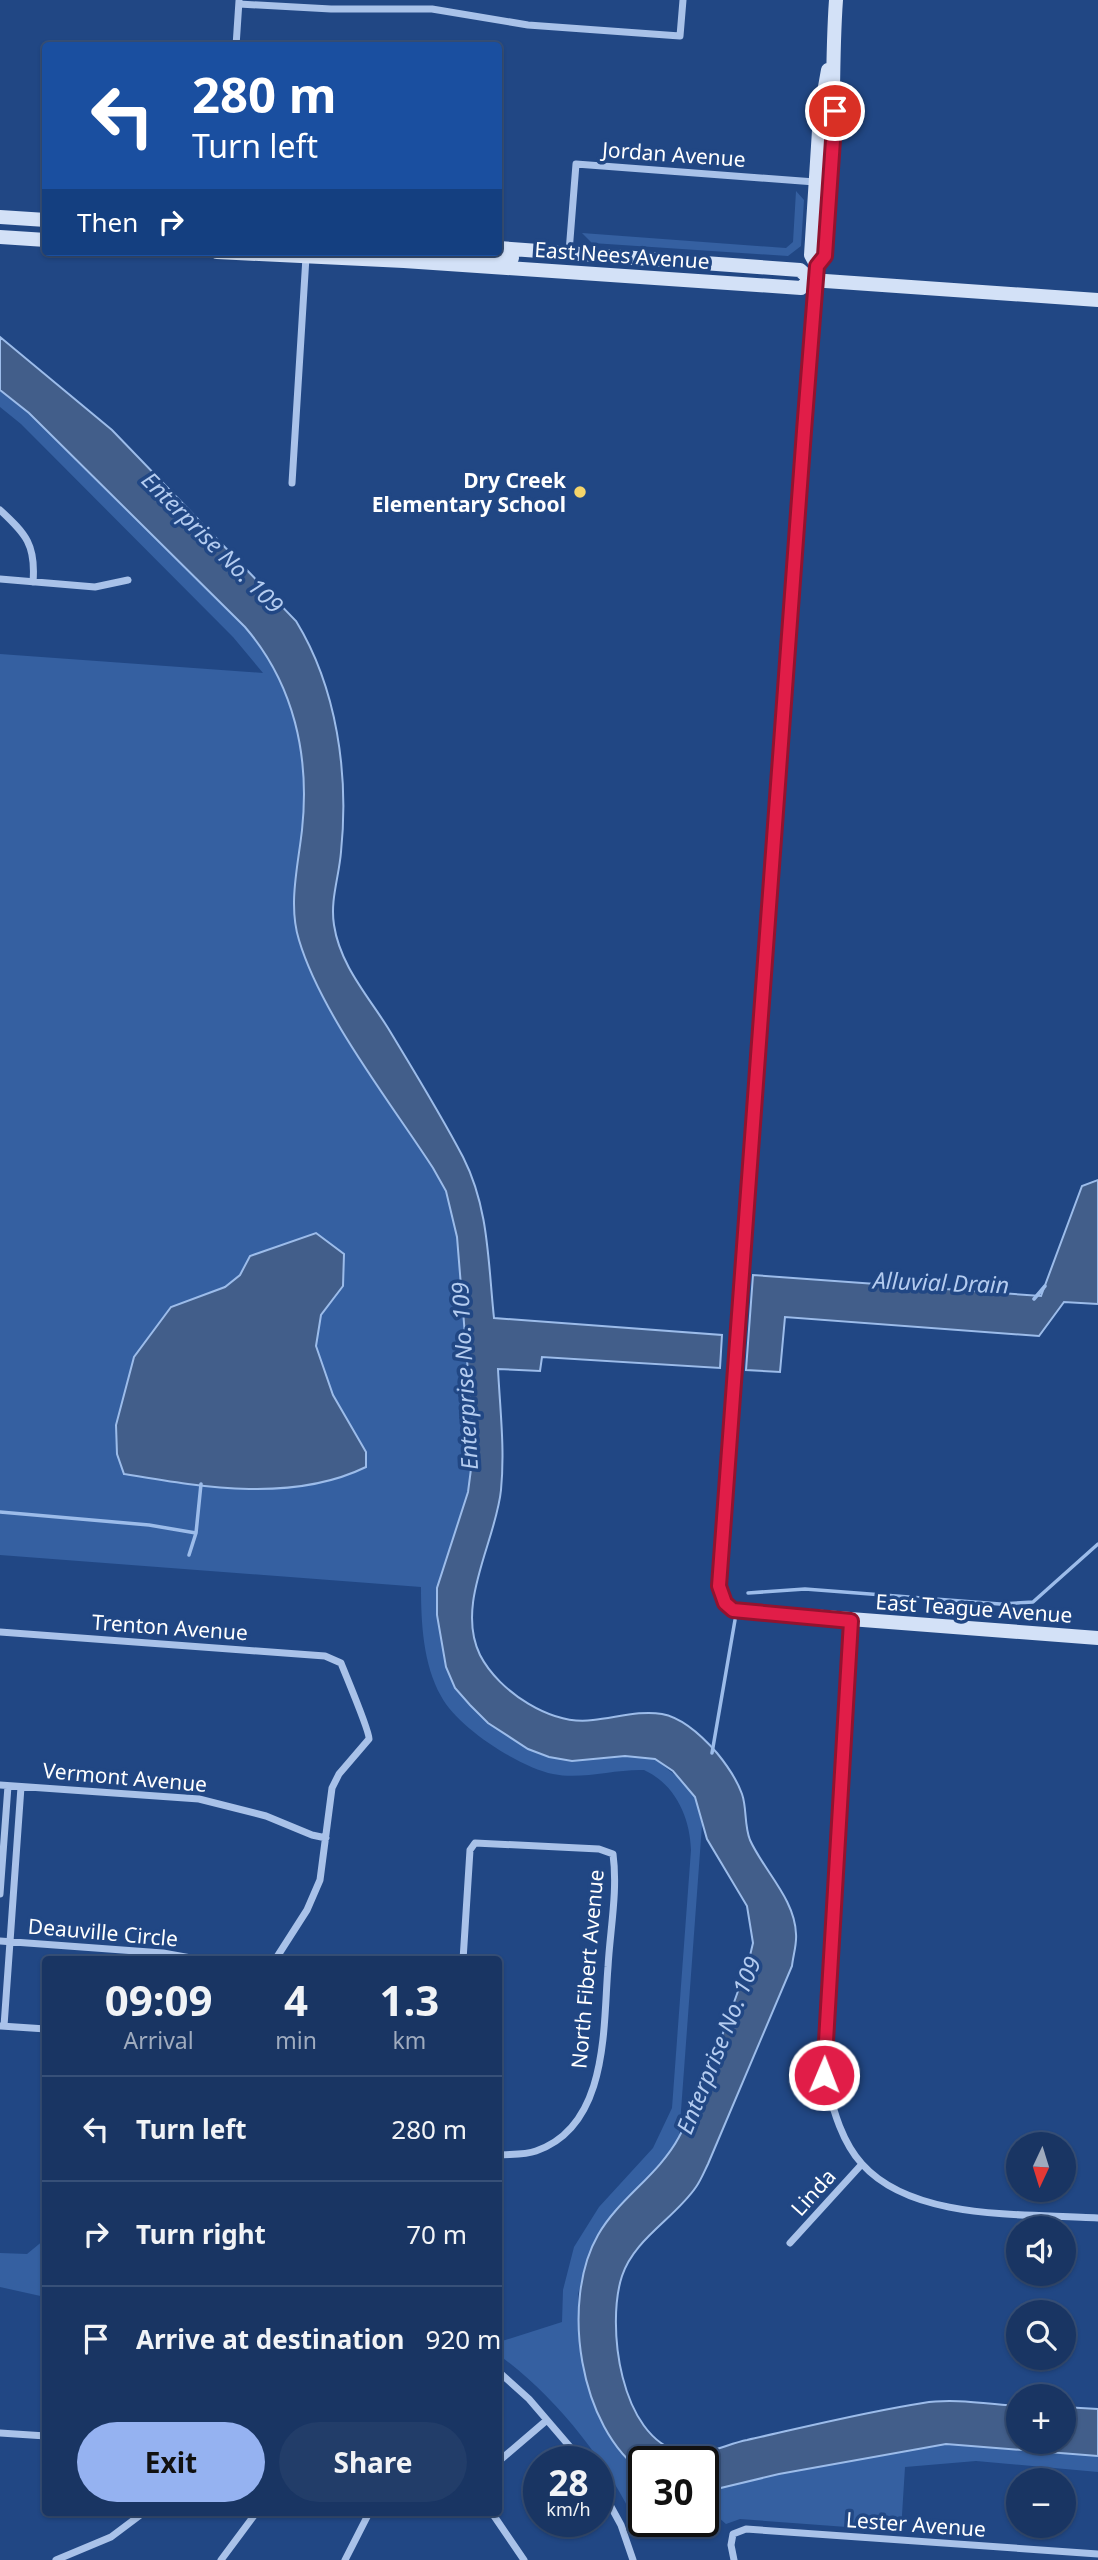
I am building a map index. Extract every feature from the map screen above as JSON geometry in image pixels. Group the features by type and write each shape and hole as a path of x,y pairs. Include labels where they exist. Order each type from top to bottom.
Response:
{"street":[{"path":"236,42 239,2 331,9 432,9 528,25 680,36 683,0"},
{"path":"815,276 811,255 820,115 833,41 836,0"},
{"path":"815,276 825,256 830,191 835,111 833,41"},
{"name":"Jordan Avenue","path":"569,252 576,164 816,182"},
{"path":"0,217 42,220"},
{"path":"0,237 42,240"},
{"name":"East Nees Avenue","path":"502,248 800,270 815,276 1098,300"},
{"path":"485,256 513,258 569,252"},
{"path":"292,483 308,256"},
{"name":"East Nees Avenue","path":"344,256 801,288 815,276"},
{"path":"404,261 412,256"},
{"name":"East Teague Avenue","path":"815,276 719,1586 725,1602 733,1610 1098,1638"},
{"path":"0,510 29,541 34,553 33,582"},
{"path":"0,579 95,587 128,580"},
{"path":"851,1621 824,2075 844,2135 862,2164 899,2190 944,2206 1098,2218"},
{"name":"Trenton Avenue","path":"0,1632 325,1656 337,1660 370,1731 369,1739 335,1781 327,1807 326,1838"},
{"path":"0,1894 4,1786"},
{"name":"Vermont Avenue","path":"4,1786 199,1798 266,1816 326,1838"},
{"path":"22,1787 2,2026 42,2029"},
{"path":"277,1956 314,1896 324,1863 326,1838"},
{"name":"North Fibert Avenue","path":"463,1956 470,1850 475,1843 600,1849 613,1854 603,2038 593,2088 580,2114 552,2143 536,2151 502,2155"},
{"name":"Deauville Circle","path":"0,1941 180,1956"},
{"name":"Linda","path":"790,2243 862,2164"},
{"path":"502,2375 569,2446"},
{"path":"502,2458 547,2420"},
{"path":"0,2433 42,2436"},
{"path":"614,2512 633,2560"},
{"path":"56,2560 111,2538 139,2516"},
{"path":"221,2560 254,2516"},
{"path":"345,2560 367,2516"},
{"path":"494,2516 524,2560"},
{"name":"Lester Avenue","path":"734,2560 730,2545 733,2534 746,2529 1098,2554"}],"shaded area":[{"path":"796,191 804,200 801,246 788,256 592,243 582,233 786,248 793,242"},
{"path":"0,390 29,413 245,627 276,672 287,697 295,722 303,775 302,830 294,899 299,940 309,968 340,1028 446,1191 457,1237 474,1446 468,1492 437,1588 437,1615 446,1667 455,1688 488,1723 572,1761 625,1756 655,1759 686,1784 695,1797 702,1825 679,2138 657,2172 617,2212 589,2254 578,2294 582,2351 590,2396 628,2454 628,2507 614,2483 614,2446 589,2446 560,2410 502,2357 502,2341 562,2322 563,2290 574,2247 599,2207 653,2148 672,2108 691,1850 688,1826 679,1803 664,1784 644,1770 575,1776 553,1774 507,1755 475,1733 449,1708 435,1684 424,1643 421,1587 0,1555 0,654 263,673 233,637 21,424 0,407"},
{"path":"42,2242 42,2296 0,2287 0,2253 27,2254"},
{"path":"946,2444 1006,2449 1006,2454 1098,2456 1098,2472 976,2461 905,2467 901,2531 740,2519 726,2524 719,2518 719,2488 779,2474"}],"water":[{"name":"Enterprise No. 109","path":"0,337 112,430 296,621 310,647 330,703 341,762 343,822 333,907 337,940 348,967 427,1092 472,1176 483,1216 494,1318 722,1335 720,1368 542,1357 540,1371 498,1369 502,1444 501,1490 498,1510 479,1572 472,1615 480,1655 500,1682 528,1704 561,1718 577,1720 662,1714 685,1724 712,1747 737,1783 744,1799 750,1840 785,1897 794,1921 796,1938 792,1966 702,2176 687,2198 636,2251 622,2276 617,2297 616,2322 623,2377 631,2403 644,2425 660,2442 668,2446 628,2446 628,2458 604,2427 591,2396 582,2362 580,2294 586,2262 598,2235 670,2151 699,2095 748,1964 753,1943 747,1906 707,1839 695,1797 673,1771 655,1759 625,1756 572,1761 549,1757 528,1749 488,1723 455,1688 446,1667 437,1615 437,1588 468,1492 474,1446 457,1237 446,1191 340,1028 309,968 299,940 294,899 302,830 303,775 295,722 287,697 276,672 245,627 29,413 0,390"},
{"path":"1098,1180 1098,1304 1064,1302 1039,1336 785,1317 780,1372 746,1370 753,1275 1041,1296 1082,1186"},
{"path":"316,1233 344,1254 343,1286 321,1315 316,1346 333,1395 366,1452 366,1467 338,1478 308,1485 246,1489 124,1474 117,1454 116,1425 134,1357 171,1307 225,1287 240,1275 250,1256"},
{"path":"946,2401 1006,2405 1006,2449 946,2444 779,2474 719,2488 719,2448 857,2415 923,2403"},
{"path":"1076,2408 1098,2409 1098,2456 1073,2454 1076,2454"}],"waterway":[{"name":"Alluvial Drain","path":"1034,1299 1045,1286"},
{"name":"Alluvial Drain","path":"189,1555 196,1533 201,1484"},
{"path":"0,1512 149,1525 196,1533"},
{"path":"748,1593 805,1589 1000,1604 1033,1602 1098,1544"},
{"path":"712,1753 735,1620"}],"place":[{"name":"Dry Creek Elementary School","path":"580,492"}],"route":[{"path":"824,2075 851,1621 733,1610 725,1603 719,1586 804,431 817,266 825,256 835,111"}]}
